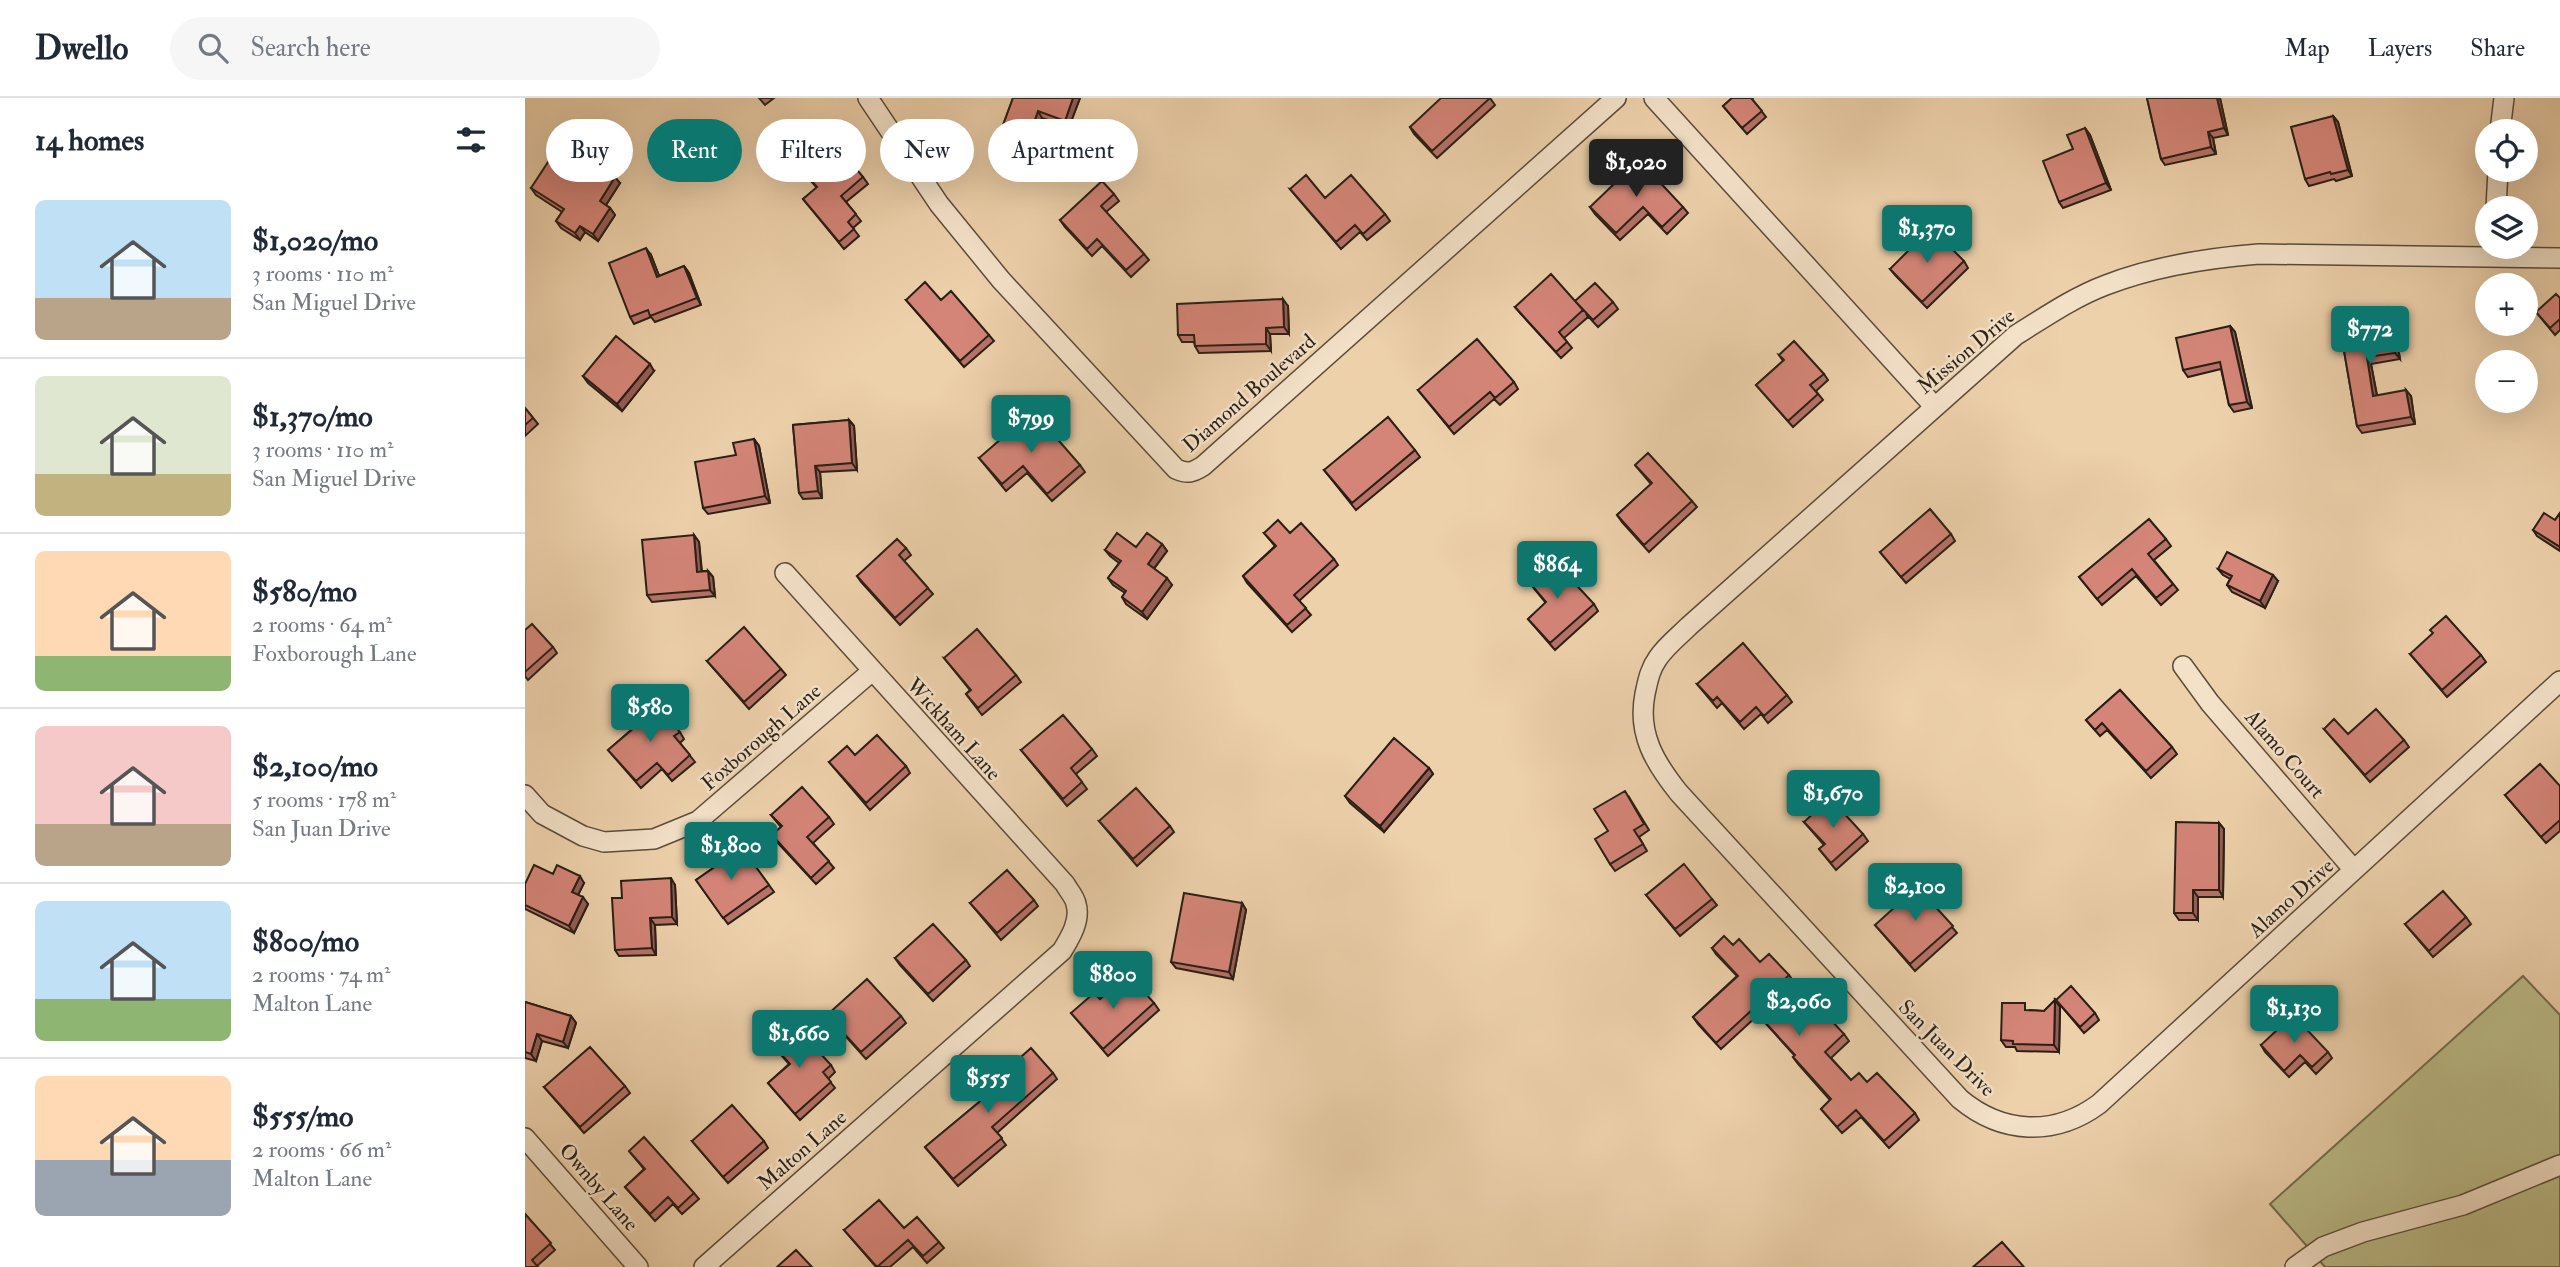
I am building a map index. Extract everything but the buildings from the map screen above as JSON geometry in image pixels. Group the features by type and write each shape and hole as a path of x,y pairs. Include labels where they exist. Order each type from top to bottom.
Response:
{"street":[{"name":"Diamond Boulevard","path":"868,98 939,204 1001,280 1176,469 1193,473 1616,98"},
{"path":"1654,98 1934,406"},
{"path":"2501,119 2504,98"},
{"name":"Mission Drive","path":"1643,705 1649,674 1659,656 1689,626 2016,335 2063,306 2105,285 2149,271 2215,258 2259,254 2475,252"},
{"name":"Mission Drive","path":"2538,256 2560,258"},
{"name":"Wickham Lane","path":"785,573 871,672 1065,884 1076,904 1076,920"},
{"name":"Alamo Court","path":"2183,666 2210,703 2354,870"},
{"name":"Foxborough Lane","path":"525,794 542,814 583,836 604,842 654,839 698,821 871,672"},
{"name":"Alamo Drive","path":"2040,1126 2081,1117 2099,1104 2560,681"},
{"name":"San Juan Drive","path":"1643,705 1642,725 1647,743 1660,768 1679,793 1960,1099 1977,1114 1996,1123 2040,1126"},
{"name":"Malton Lane","path":"704,1267 1062,951 1072,936 1076,920"},
{"name":"Ownby Lane","path":"525,1138 638,1267"},
{"path":"2295,1267 2323,1247 2363,1232 2463,1205 2560,1165"}],"green space":[{"path":"2523,976 2560,1015 2560,1267 2325,1267 2270,1204"}]}
